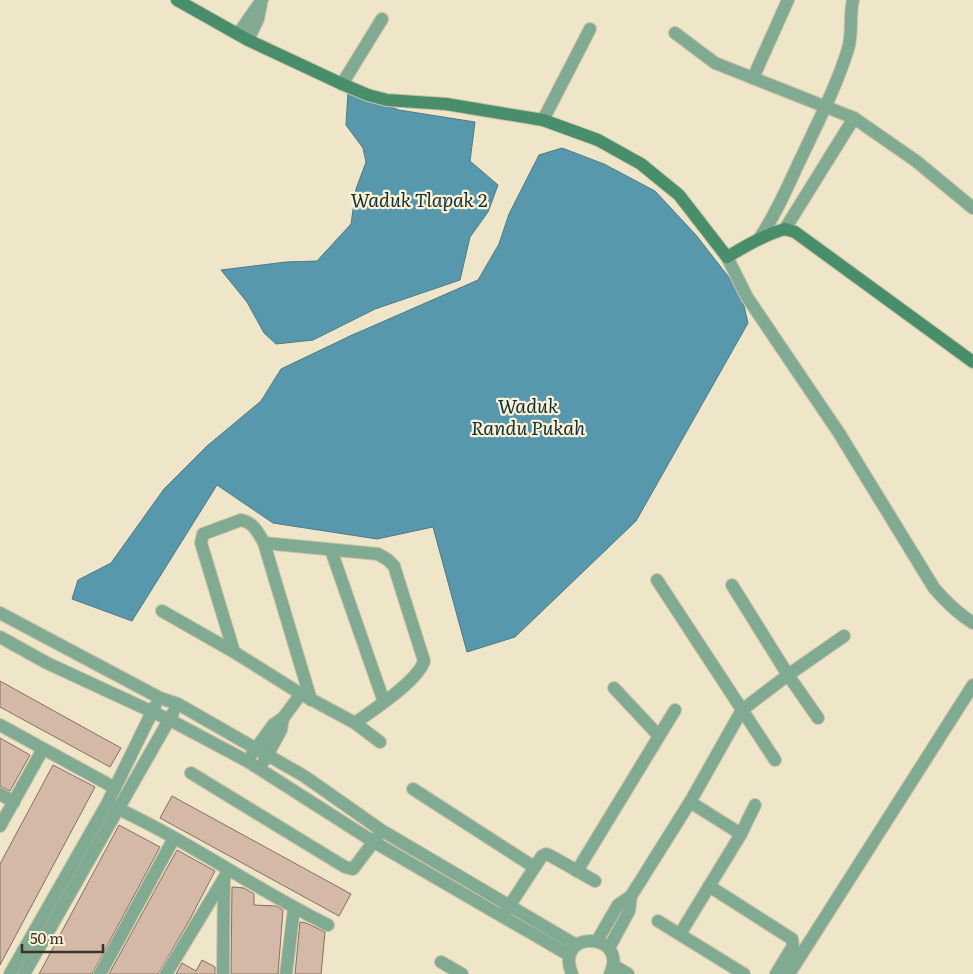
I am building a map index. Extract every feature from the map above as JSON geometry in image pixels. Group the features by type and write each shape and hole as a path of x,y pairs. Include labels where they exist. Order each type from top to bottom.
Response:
{"main road":[{"path":"176,0 243,37 368,95 387,100 446,104 543,120 598,140 642,164 678,195 727,257 759,239 785,228 795,232 973,362"}],"street":[{"path":"753,78 788,0"},
{"path":"759,239 773,217 825,107 848,49 851,36 851,8 853,0"},
{"path":"243,37 258,19 261,1"},
{"path":"342,84 382,19"},
{"path":"543,120 590,29"},
{"path":"674,33 715,63 854,118 916,161 973,208"},
{"path":"785,228 854,118"},
{"path":"727,257 747,297 839,433 934,588 947,603 973,623"},
{"path":"234,652 200,543 203,534 241,520 247,521 254,526 264,543 306,697"},
{"path":"264,543 378,554 394,566 424,661 419,672 384,702 355,723"},
{"path":"331,550 384,702"},
{"path":"657,580 775,760"},
{"path":"732,585 788,675 818,718"},
{"path":"162,612 234,652 306,697 355,723 380,742"},
{"path":"0,613 160,698 178,704 255,747 304,776 381,830 509,905 573,950"},
{"path":"597,941 618,905 631,896 690,802 742,710 844,636"},
{"path":"0,637 47,663 170,720 247,761 374,842 502,917 573,950"},
{"path":"789,974 973,685"},
{"path":"614,688 659,736"},
{"path":"247,761 255,747 273,725 306,697"},
{"path":"24,974 113,806 115,788 160,698"},
{"path":"10,974 113,806 170,720 178,704"},
{"path":"577,871 675,710"},
{"path":"260,769 281,730 283,718"},
{"path":"0,725 115,788"},
{"path":"0,826 43,749"},
{"path":"191,773 345,867 352,869 374,842 381,830"},
{"path":"413,789 534,867"},
{"path":"0,794 14,802"},
{"path":"690,802 741,834"},
{"path":"680,934 741,834 755,805"},
{"path":"113,806 174,838 226,875 328,925"},
{"path":"100,974 174,838"},
{"path":"502,917 534,867 542,856 546,854 595,882"},
{"path":"166,974 226,875"},
{"path":"223,974 226,875"},
{"path":"709,886 792,939 793,946 776,974"},
{"path":"609,948 629,911 631,896"},
{"path":"286,974 294,908"},
{"path":"658,921 744,974"},
{"path":"572,974 568,965 573,950 587,940 597,941 609,948 612,955 612,969 628,974"},
{"path":"442,962 460,974"}],"water":[{"name":"Waduk Tlapak 2","path":"348,92 399,110 475,122 470,161 498,185 488,212 470,237 460,280 375,309 313,340 276,344 264,333 247,302 221,270 286,262 317,261 351,224 356,189 366,162 363,148 346,125"},
{"name":"Waduk Randu Pukah","path":"562,148 604,164 655,191 696,235 741,293 748,323 636,521 515,637 467,652 433,527 377,539 273,523 217,485 132,621 72,599 78,580 111,563 164,489 207,446 261,401 281,369 350,336 478,280 499,244 509,214 539,155"}],"building":[{"path":"0,681 121,748 110,767 0,707"},
{"path":"0,738 30,755 10,791 0,786"},
{"path":"53,765 95,787 0,965 0,864"},
{"path":"172,796 351,894 339,916 160,818"},
{"path":"119,825 160,847 92,974 39,974"},
{"path":"177,850 215,871 190,919 158,974 109,974"},
{"path":"232,887 244,888 254,894 254,905 276,906 283,910 278,974 231,974"},
{"path":"300,922 325,932 321,974 295,974"},
{"path":"202,960 215,967 215,974 176,974 182,963 196,971"}]}
